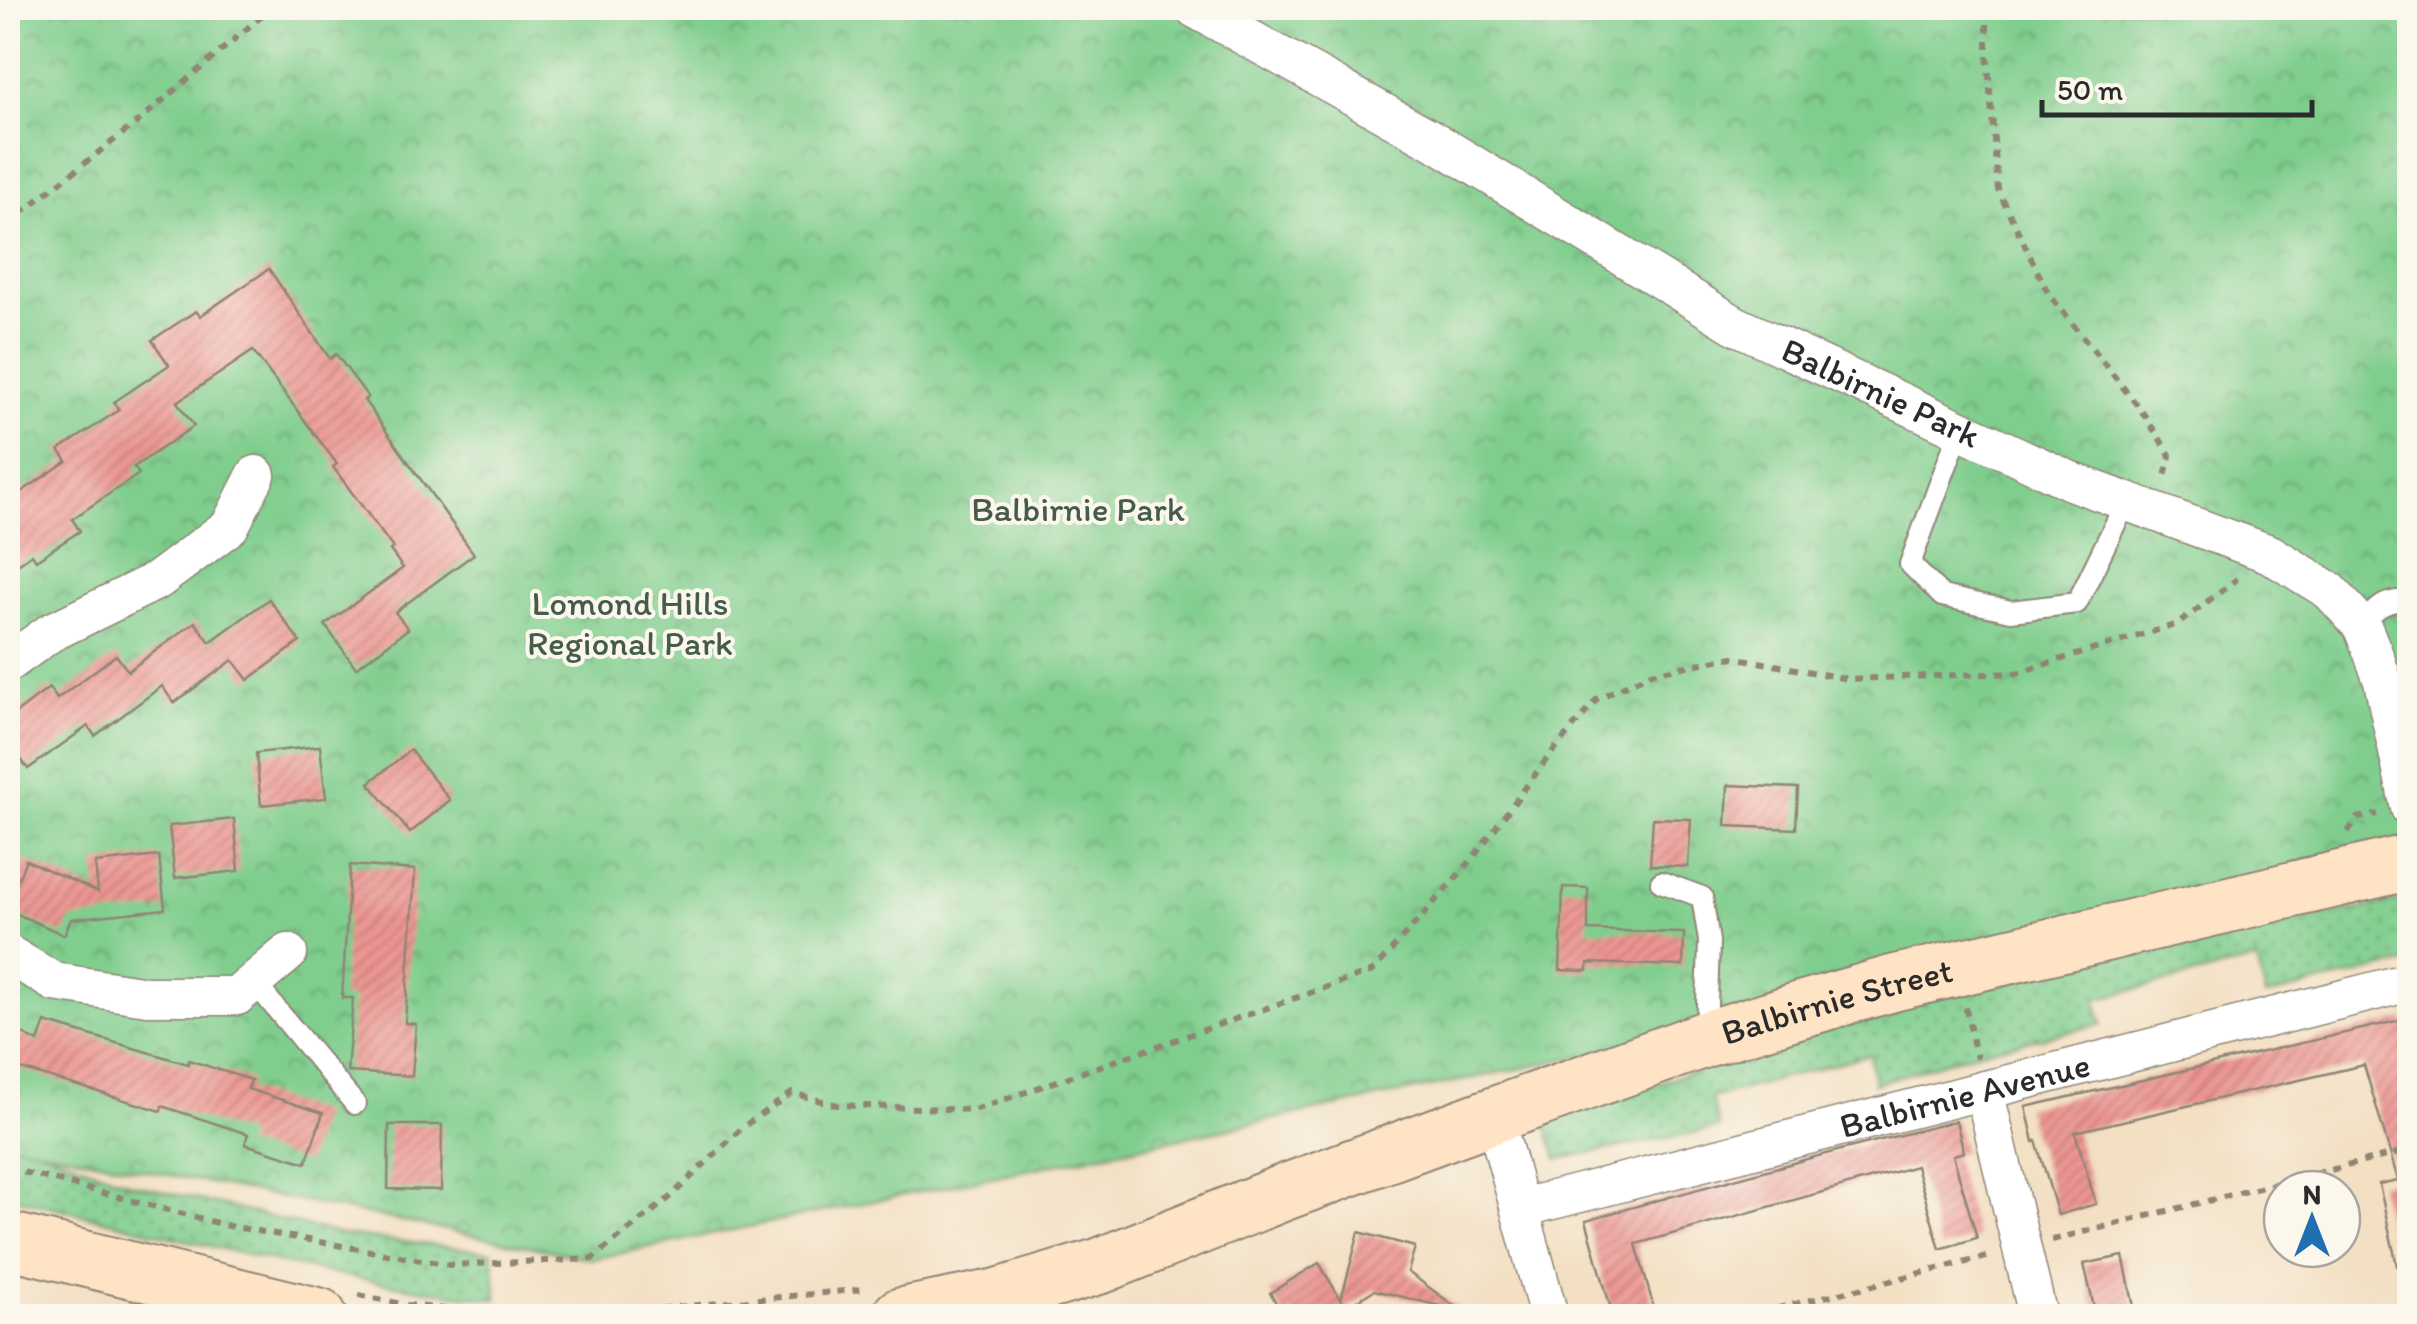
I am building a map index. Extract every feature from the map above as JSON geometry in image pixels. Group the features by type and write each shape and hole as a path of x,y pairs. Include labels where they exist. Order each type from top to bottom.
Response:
{"main road":[{"name":"Balbirnie Street","path":"883,1303 996,1297 1056,1280 1706,1039 1894,982 2410,862"},
{"path":"8,1240 337,1306"}],"street":[{"name":"Balbirnie Park","path":"1194,8 1431,139 1736,325 2073,482 2270,554 2330,591 2362,626 2383,681 2410,808"},
{"path":"8,664 50,634 158,580 230,526 256,475"},
{"path":"8,954 54,982 148,996 238,996 288,953"},
{"name":"Balbirnie Avenue","path":"1521,1208 2410,982"},
{"path":"1984,1090 2038,1316"},
{"path":"1494,1115 1549,1316"}],"lane":[{"path":"1960,430 1910,564 1942,596 2011,610 2077,603 2141,507"},
{"path":"2362,626 2390,600 2410,600"},
{"path":"1661,882 1702,897 1709,941 1706,1039"},
{"path":"254,982 355,1104"}],"path":[{"path":"8,223 140,120 271,8"},
{"path":"1987,8 1998,190 2048,294 2141,410 2170,455 2141,507"},
{"path":"8,1168 229,1226 450,1266 592,1260 668,1199 744,1126 792,1093 837,1105 974,1110 1374,970 1469,864 1596,699 1650,673 1734,657 1848,679 2016,672 2178,624 2270,554"},
{"path":"2335,841 2358,818 2410,808"},
{"path":"1746,1316 2410,1150"},
{"path":"337,1306 407,1304 491,1314 578,1314 883,1303"}],"green space":[{"name":"Lomond Hills Regional Park","path":"8,8 2409,8 2409,886 592,1259 8,1143"},
{"path":"2409,899 2409,962 2266,996 2257,960 2096,999 2102,1024 1969,1054 1874,1084 1870,1054 1711,1098 1719,1128 1558,1159 1543,1119 1971,984"},
{"path":"8,1138 130,1183 342,1235 492,1252 497,1299 312,1269 8,1196"}],"building":[{"path":"269,269 330,359 336,354 368,397 364,400 474,554 395,612 408,629 356,668 325,625 403,568 390,550 393,548 333,467 337,464 253,351 177,402 194,426 134,467 139,474 72,519 80,531 36,560 32,554 8,571 8,501 67,461 59,450 119,410 114,402 169,365 152,340 196,311 200,316"},
{"path":"269,599 300,642 248,680 233,660 174,703 162,686 95,736 88,726 28,769 8,741 8,719 49,688 57,699 116,655 128,671 195,622 210,642"},
{"path":"320,746 326,798 261,805 256,753"},
{"path":"410,750 450,800 410,833 369,783"},
{"path":"1728,785 1798,788 1796,829 1726,826"},
{"path":"1653,818 1691,819 1688,867 1650,865"},
{"path":"234,819 239,871 175,878 169,826"},
{"path":"159,856 165,909 71,919 64,935 8,910 26,860 98,892 95,863"},
{"path":"350,865 415,870 405,1023 416,1024 412,1076 347,1072 353,998 342,998"},
{"path":"1563,887 1588,888 1588,930 1684,933 1683,966 1588,963 1588,971 1560,970"},
{"path":"2405,1019 2410,1037 2410,1265 2397,1266 2379,1184 2398,1180 2364,1065 2075,1132 2096,1204 2058,1215 2026,1107"},
{"path":"45,1022 251,1080 248,1089 323,1113 306,1163 245,1144 248,1134 162,1106 161,1111 8,1065 8,1026 38,1042"},
{"path":"1956,1121 1964,1152 1953,1155 1977,1238 1940,1249 1916,1166 1636,1244 1656,1316 1613,1316 1586,1220"},
{"path":"389,1125 442,1125 441,1190 388,1189"},
{"path":"1359,1232 1415,1247 1408,1272 1461,1311 1374,1290 1346,1308 1351,1316 1284,1316 1270,1293 1319,1263 1341,1300"},
{"path":"2123,1256 2136,1316 2096,1316 2084,1264"}]}
